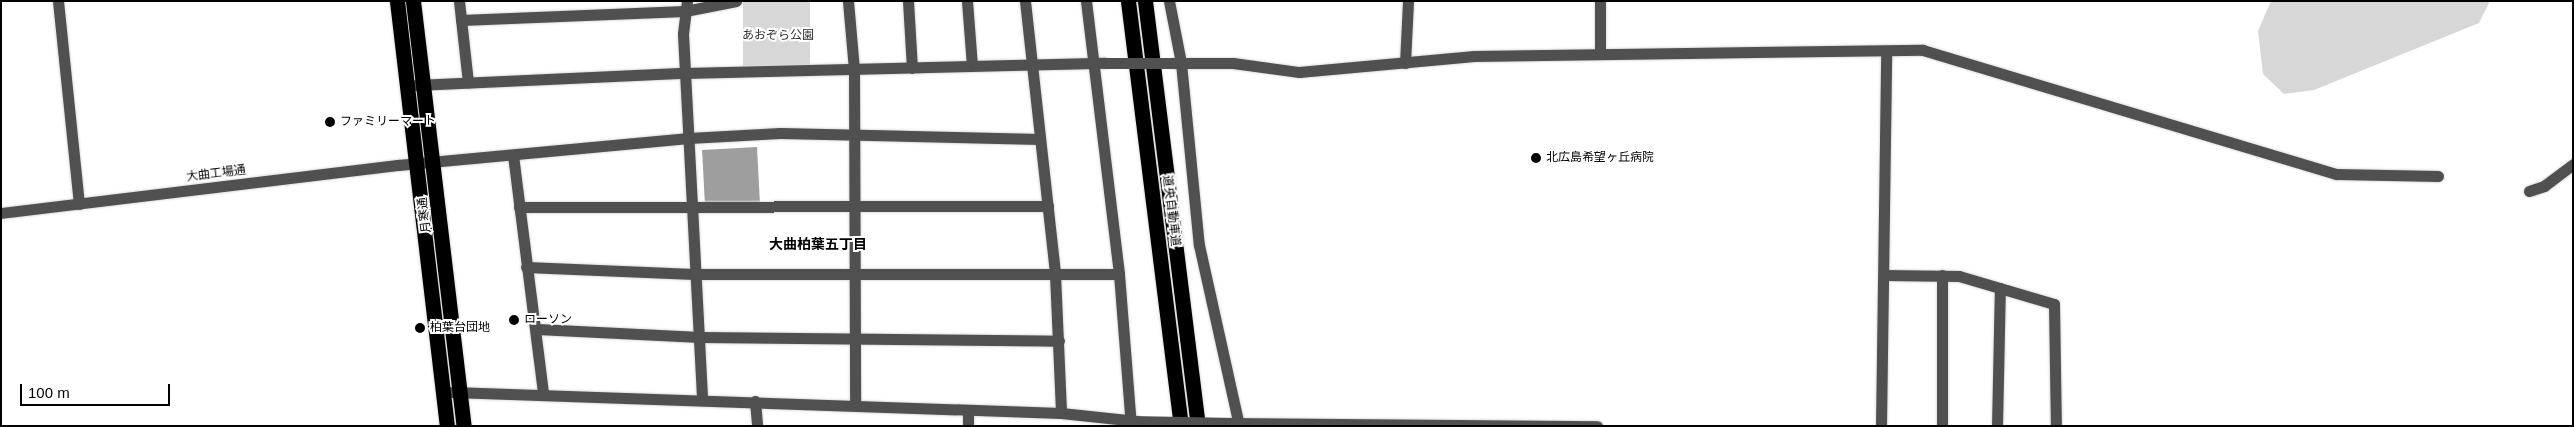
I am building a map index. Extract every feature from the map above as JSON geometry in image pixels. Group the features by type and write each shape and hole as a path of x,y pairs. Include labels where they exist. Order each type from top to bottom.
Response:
{"highway":[{"name":"月寒通","path":"397,1 447,426"},
{"name":"月寒通","path":"413,1 422,85 434,162 464,426"},
{"name":"道央自動車道","path":"1128,1 1181,426"},
{"name":"道央自動車道","path":"1145,1 1198,426"}],"street":[{"path":"58,1 79,204"},
{"path":"459,1 468,83"},
{"path":"461,20 622,6 686,6 736,1"},
{"path":"848,1 854,70 855,404"},
{"path":"908,1 912,68"},
{"path":"967,1 972,66"},
{"path":"1025,1 1055,274 1061,412"},
{"path":"1086,1 1099,64 1133,422"},
{"path":"1169,1 1199,245 1235,424"},
{"path":"1405,63 1408,1"},
{"path":"1600,1 1600,54"},
{"path":"686,6 685,73 694,274 700,337 702,398"},
{"path":"1881,426 1886,50"},
{"path":"407,86 685,73 972,66 1031,67 1099,64 1233,64 1299,72 1474,56 1923,50 2336,174 2438,176"},
{"name":"大曲工場通","path":"1,214 417,163 689,138 855,135 1040,139"},
{"path":"513,155 526,267 537,329 543,392"},
{"path":"2529,191 2544,186 2573,164"},
{"path":"519,207 692,210 1048,206"},
{"path":"526,267 694,274 855,272 1119,274"},
{"path":"1884,275 1942,275 2000,288 2054,304 2056,426"},
{"path":"1942,275 1942,426"},
{"path":"1997,426 2000,288"},
{"path":"537,329 700,337 855,336 1059,341"},
{"path":"443,392 543,392 855,404 968,411 1061,412 1088,421 1235,424 1597,426"},
{"path":"755,401 757,426"},
{"path":"968,411 968,426"}],"green space":[{"name":"あおぞら公園","path":"743,1 810,1 810,72 743,72"},
{"path":"2271,1 2490,1 2479,23 2314,90 2284,94 2263,74 2258,31"}],"shaded area":[{"path":"757,147 760,202 705,205 702,150"}],"place":[{"name":"ファミリーマート","path":"330,122"},
{"name":"北広島希望ヶ丘病院","path":"1536,158"},
{"name":"ローソン","path":"514,320"},
{"name":"柏葉台団地","path":"420,328"}],"district":[{"name":"大曲柏葉五丁目","path":"818,244"}]}
